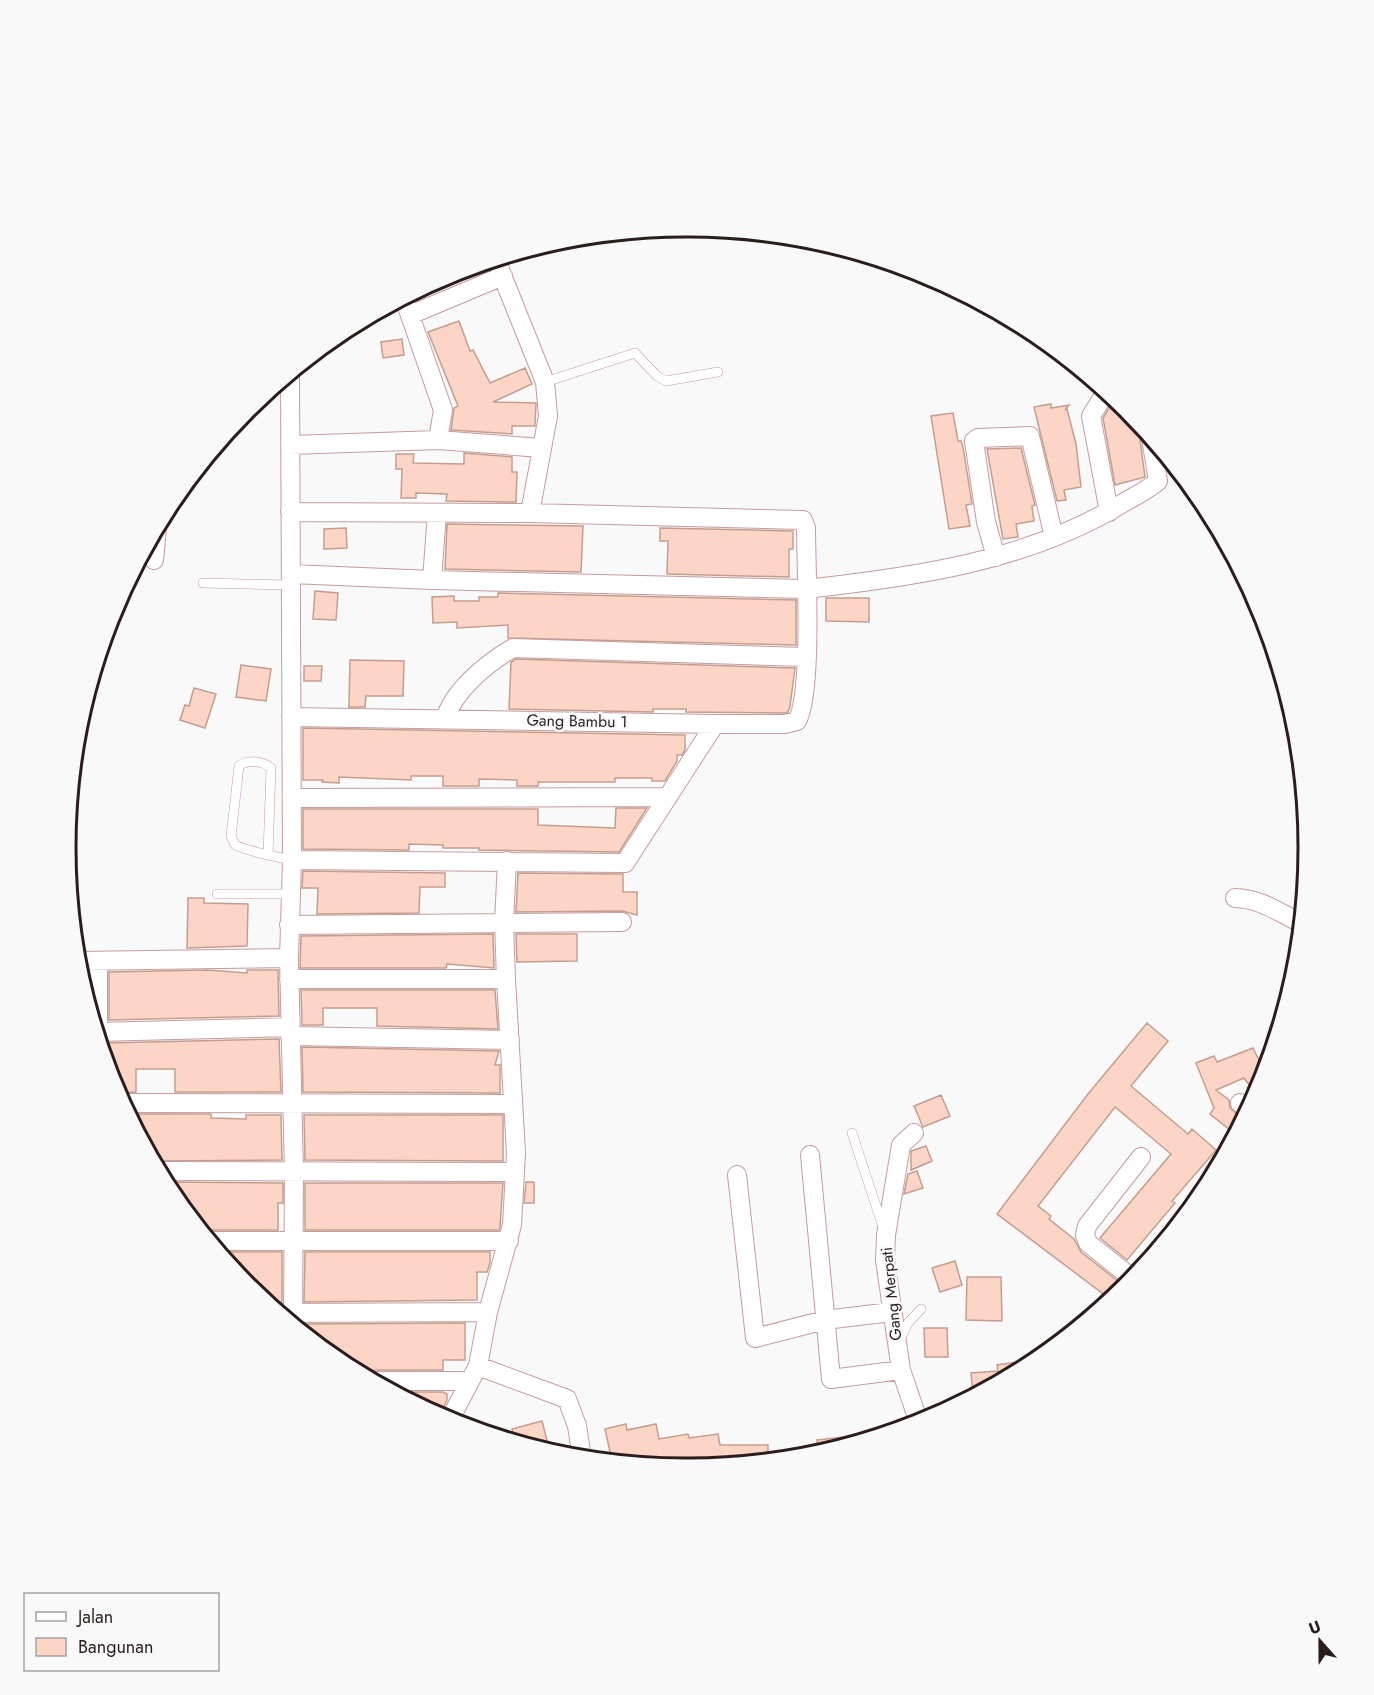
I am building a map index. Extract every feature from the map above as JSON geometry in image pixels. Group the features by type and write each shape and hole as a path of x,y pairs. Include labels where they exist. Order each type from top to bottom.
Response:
{"street":[{"path":"438,440 443,410 407,306 500,268 545,382 548,416 530,513"},
{"path":"289,1311 295,1242 289,979 292,860 290,384"},
{"path":"1101,400 1091,416 1109,512"},
{"path":"996,557 979,485 974,441 978,438 1030,436 1054,537"},
{"path":"290,445 438,440 541,448"},
{"path":"291,579 432,580 806,590 924,573 996,557 1054,537 1109,512 1158,481 1154,455"},
{"path":"290,512 530,513 800,518 806,528 806,657 513,648 497,657 456,697 445,719"},
{"path":"432,580 436,513"},
{"path":"154,560 155,547"},
{"name":"Gang Bambu 1","path":"291,717 785,724 797,721 803,706 806,657"},
{"path":"292,860 507,861 617,865 625,863 715,724"},
{"path":"292,798 668,797"},
{"path":"453,1412 473,1373 509,1241 515,1172 504,923 507,861"},
{"path":"1235,898 1263,902 1293,918"},
{"path":"289,925 622,922"},
{"path":"87,961 289,958"},
{"path":"98,961 98,1009"},
{"path":"289,979 506,979"},
{"path":"106,1033 290,1031 510,1040"},
{"path":"132,1103 511,1104"},
{"name":"Gang Merpati","path":"914,1134 901,1145 886,1235 885,1260 896,1347 916,1414"},
{"path":"810,1155 831,1379 901,1370"},
{"path":"1125,1273 1088,1243 1085,1235 1087,1226 1141,1157"},
{"path":"169,1171 515,1172"},
{"path":"737,1175 754,1338 825,1320 891,1312"},
{"path":"221,1241 509,1241"},
{"path":"296,1316 488,1312"},
{"path":"390,1381 473,1373 569,1401 577,1426 580,1448"}],"lane":[{"path":"545,382 635,353 657,376 666,381 718,372"},
{"path":"203,583 291,579"},
{"path":"268,855 272,772 268,765 244,762 239,766 231,836 235,845 268,855 292,860"},
{"path":"217,894 290,894"},
{"path":"852,1133 886,1235"},
{"path":"896,1347 908,1323 921,1309"}],"building":[{"path":"459,321 470,351 473,350 490,383 525,368 532,384 493,402 536,403 535,426 512,426 512,434 451,430 454,408 458,406 428,332"},
{"path":"402,339 404,355 383,358 381,342"},
{"path":"1051,404 1051,408 1069,405 1065,410 1067,409 1076,444 1081,487 1064,490 1066,500 1057,501 1034,407"},
{"path":"1109,407 1140,439 1145,477 1115,485 1103,418"},
{"path":"953,413 958,441 961,441 963,447 972,504 966,505 970,526 949,529 931,416"},
{"path":"1021,448 1035,505 1032,506 1034,521 1016,524 1018,537 1003,539 987,449"},
{"path":"464,453 512,457 512,472 517,472 516,502 446,501 447,494 416,493 416,498 401,498 402,469 396,469 396,454 414,454 413,463 464,464"},
{"path":"447,524 583,526 581,572 445,569"},
{"path":"346,528 347,548 324,549 324,529"},
{"path":"660,528 793,531 793,549 789,549 789,577 667,574 668,541 660,541"},
{"path":"315,591 338,593 336,620 313,619"},
{"path":"498,593 796,600 796,645 508,638 508,625 457,628 457,622 433,623 432,597 454,596 454,601 479,601 479,597 498,597"},
{"path":"826,598 869,598 869,622 826,621"},
{"path":"516,659 795,668 790,706 788,712 784,713 686,712 686,709 653,709 653,712 509,709 511,662"},
{"path":"350,660 404,661 403,696 366,696 365,707 349,707"},
{"path":"241,665 271,669 266,701 236,697"},
{"path":"304,666 322,666 321,681 304,681"},
{"path":"194,688 216,694 205,728 180,720 185,705 189,706"},
{"path":"303,728 685,735 685,750 682,755 677,755 677,761 665,781 652,781 652,778 615,778 615,782 538,782 538,786 517,786 517,780 479,779 479,786 443,786 443,776 411,776 411,780 339,777 339,783 303,780"},
{"path":"616,808 647,808 619,852 479,850 479,848 443,848 443,845 409,844 409,850 303,849 303,809 538,809 538,825 615,828"},
{"path":"303,871 445,873 445,887 420,887 419,913 317,914 318,888 302,888"},
{"path":"518,873 623,874 623,892 637,892 637,915 622,911 516,912"},
{"path":"188,898 204,898 204,903 248,904 247,946 187,948"},
{"path":"493,934 494,968 447,964 446,968 300,968 301,936"},
{"path":"516,934 577,934 577,961 517,962"},
{"path":"208,970 247,973 247,970 278,970 279,1016 109,1020 109,972"},
{"path":"301,990 495,990 498,1029 377,1026 377,1008 323,1008 323,1025 302,1025"},
{"path":"1147,1023 1168,1041 1131,1086 1188,1134 1192,1129 1216,1150 1172,1201 1175,1203 1127,1260 1100,1238 1171,1154 1115,1107 1038,1206 1051,1216 1049,1219 1074,1239 1081,1252 1117,1281 1103,1294 997,1214 1088,1094"},
{"path":"279,1039 281,1092 175,1092 175,1069 136,1069 136,1092 128,1092 109,1043"},
{"path":"302,1047 499,1051 495,1065 500,1065 500,1093 303,1092"},
{"path":"1253,1048 1259,1060 1249,1085 1244,1078 1216,1090 1229,1100 1230,1108 1237,1114 1229,1129 1210,1114 1214,1108 1196,1063 1214,1056 1217,1062"},
{"path":"941,1095 950,1116 923,1127 914,1106"},
{"path":"137,1114 211,1114 211,1118 246,1119 246,1115 281,1115 282,1160 163,1161"},
{"path":"304,1115 503,1115 503,1161 305,1160"},
{"path":"926,1146 932,1161 911,1170 911,1151"},
{"path":"917,1171 923,1188 904,1194 908,1174"},
{"path":"176,1182 283,1183 283,1203 278,1203 278,1230 212,1230"},
{"path":"526,1182 534,1182 534,1203 524,1203"},
{"path":"305,1183 503,1183 500,1227 499,1230 305,1230"},
{"path":"230,1252 282,1252 282,1302 255,1279"},
{"path":"305,1252 490,1252 490,1263 487,1272 477,1272 477,1300 304,1302"},
{"path":"955,1261 962,1285 940,1292 932,1268"},
{"path":"967,1277 1001,1277 1002,1321 966,1320"},
{"path":"465,1323 465,1360 443,1360 443,1370 374,1371 305,1324"},
{"path":"924,1328 947,1328 948,1357 925,1357"},
{"path":"1014,1363 972,1387 971,1373 998,1371 997,1365"},
{"path":"411,1392 443,1392 447,1394 443,1407"},
{"path":"542,1421 547,1441 513,1432 512,1429"},
{"path":"626,1424 627,1430 656,1424 659,1439 688,1434 689,1438 718,1434 720,1445 768,1445 768,1453 687,1458 610,1453 605,1429"},
{"path":"846,1437 818,1443 817,1440"}]}
